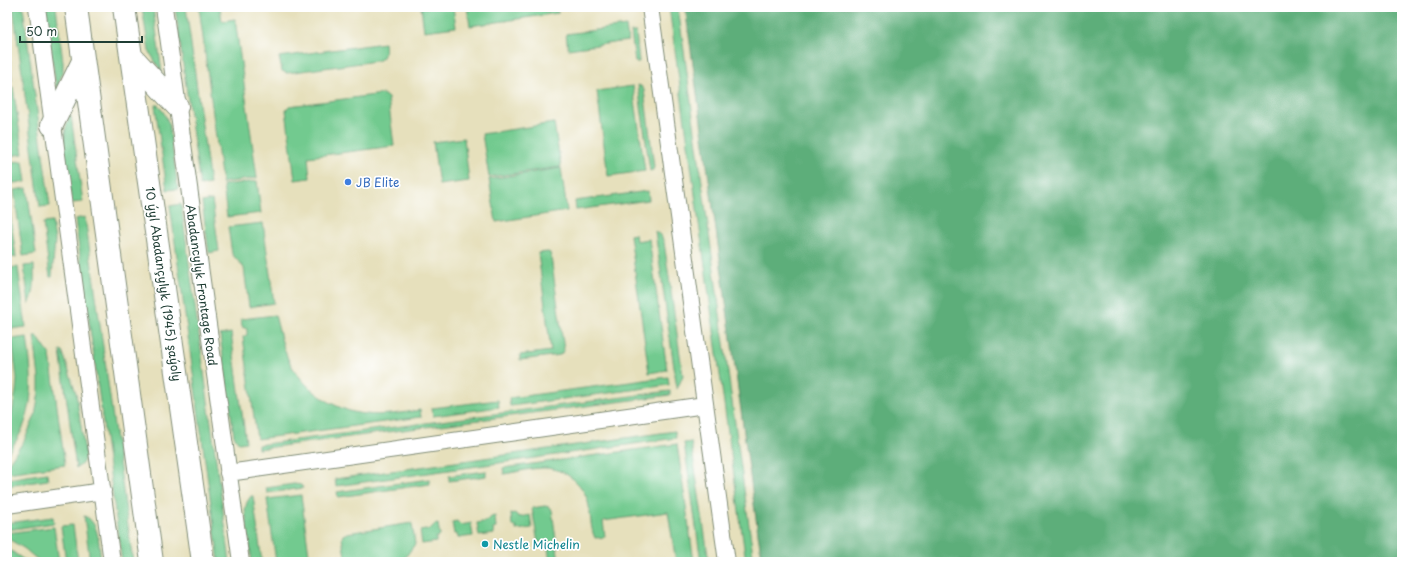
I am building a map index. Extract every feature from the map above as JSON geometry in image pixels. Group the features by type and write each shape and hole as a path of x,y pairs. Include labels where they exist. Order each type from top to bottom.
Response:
{"main road":[{"path":"76,7 152,562"},
{"name":"10 ýyl Abadançylyk (1945) şaýoly","path":"124,7 203,562"},
{"path":"132,56 177,106"},
{"path":"52,125 83,61"}],"street":[{"path":"37,7 112,562"},
{"name":"Abadancylyk Frontage Road","path":"164,7 241,562"},
{"path":"650,7 727,562"},
{"path":"228,473 705,405"},
{"path":"7,504 102,491"}],"green space":[{"path":"13,7 23,7 50,206 40,207"},
{"path":"45,7 56,7 63,71 58,86 56,87"},
{"path":"142,7 153,7 162,73 149,51"},
{"path":"175,7 186,7 210,184 200,186"},
{"path":"199,7 220,7 222,21 235,19 257,178 222,183"},
{"path":"421,7 453,7 456,27 424,31"},
{"path":"467,7 557,7 558,13 470,26"},
{"path":"669,7 678,7 754,562 746,562"},
{"path":"685,7 1402,7 1402,562 762,562"},
{"path":"626,26 628,41 568,49 566,34"},
{"path":"631,32 636,32 639,62 635,62"},
{"path":"7,41 12,80 7,81"},
{"path":"384,43 384,55 382,59 376,61 287,73 282,71 279,57"},
{"path":"638,85 644,90 654,167 653,170 650,171"},
{"path":"633,86 645,171 608,176 597,91"},
{"path":"13,87 23,154 9,156 7,138 7,88"},
{"path":"383,94 388,98 394,146 308,157 310,178 295,180 286,110 289,106"},
{"path":"155,105 158,105 164,113 169,124 178,189 167,190"},
{"path":"69,116 71,116 83,202 72,203 68,182 64,148 66,127"},
{"path":"554,123 561,167 489,177 482,134"},
{"path":"464,138 469,181 439,185 433,142"},
{"path":"23,161 26,182 13,183 10,162"},
{"path":"561,168 567,211 496,222 489,179"},
{"path":"257,181 261,213 227,217 223,185"},
{"path":"27,188 36,254 23,256 14,190"},
{"path":"7,191 16,257 7,258"},
{"path":"648,191 649,200 576,210 575,201"},
{"path":"212,200 219,251 209,253 202,202"},
{"path":"181,204 230,562 219,562 170,206"},
{"path":"85,217 133,562 122,562 75,219"},
{"path":"52,222 55,240 52,277 50,277 43,223"},
{"path":"263,223 274,303 249,307 244,268 232,254 228,227"},
{"path":"655,231 661,236 664,242 683,376 677,389"},
{"path":"635,234 636,241 649,239 667,370 649,373 630,235"},
{"path":"538,253 550,253 551,257 564,350 560,355 520,360 520,355 551,351"},
{"path":"34,265 34,290 29,304 24,266"},
{"path":"18,267 26,327 10,329 7,307 7,268"},
{"path":"275,315 282,343 288,359 294,369 310,388 330,403 353,412 365,414 379,415 420,410 421,417 257,439 243,337 247,335 247,329 242,327 241,319"},
{"path":"231,333 246,442 239,443 234,436 220,335"},
{"path":"34,336 37,336 50,355 65,465 7,473 7,465 24,441 35,416 39,391 39,378"},
{"path":"27,337 31,369 28,412 24,426 17,440 7,454 7,425 12,414 17,379 12,339"},
{"path":"60,351 63,353 76,393 85,453 83,462 76,468"},
{"path":"7,357 10,379 7,407"},
{"path":"668,377 669,385 510,406 509,398"},
{"path":"670,391 670,395 258,449 258,445"},
{"path":"498,400 499,407 433,416 432,408"},
{"path":"675,431 676,438 336,486 335,479"},
{"path":"691,442 709,562 701,562 684,443"},
{"path":"677,444 694,562 676,562 668,512 603,521 605,537 595,538 592,530 588,502 582,489 572,478 559,471 551,469 534,469 504,474 503,468"},
{"path":"486,471 486,476 449,481 449,476"},
{"path":"47,473 48,480 7,486 7,479"},
{"path":"429,479 430,484 338,497 337,492"},
{"path":"294,484 301,485 303,488 267,493 266,488"},
{"path":"301,495 310,562 276,562 267,499"},
{"path":"251,496 253,496 262,562 252,562 245,510 247,502"},
{"path":"545,506 552,510 559,562 550,562 547,541 538,543 532,508"},
{"path":"515,513 519,517 530,515 532,528 516,530 516,526 512,526 511,514"},
{"path":"84,516 93,523 96,529 101,562 90,562"},
{"path":"495,516 496,528 493,529 494,534 479,536 477,523 487,521 491,517"},
{"path":"53,517 54,523 7,530 7,523"},
{"path":"457,521 461,525 471,523 473,536 458,538 457,534 454,534 452,522"},
{"path":"412,523 415,544 402,562 346,562 342,538 343,535 347,533"},
{"path":"438,524 440,536 436,537 436,542 422,544 420,531 430,529 434,525"},
{"path":"73,525 78,562 66,562 61,526"},
{"path":"54,527 59,562 40,562 25,549 7,538 7,533"},
{"path":"7,548 27,562 7,562"}],"place":[{"name":"JB Elite","path":"348,182"},
{"name":"Nestle Michelin","path":"485,544"}]}
